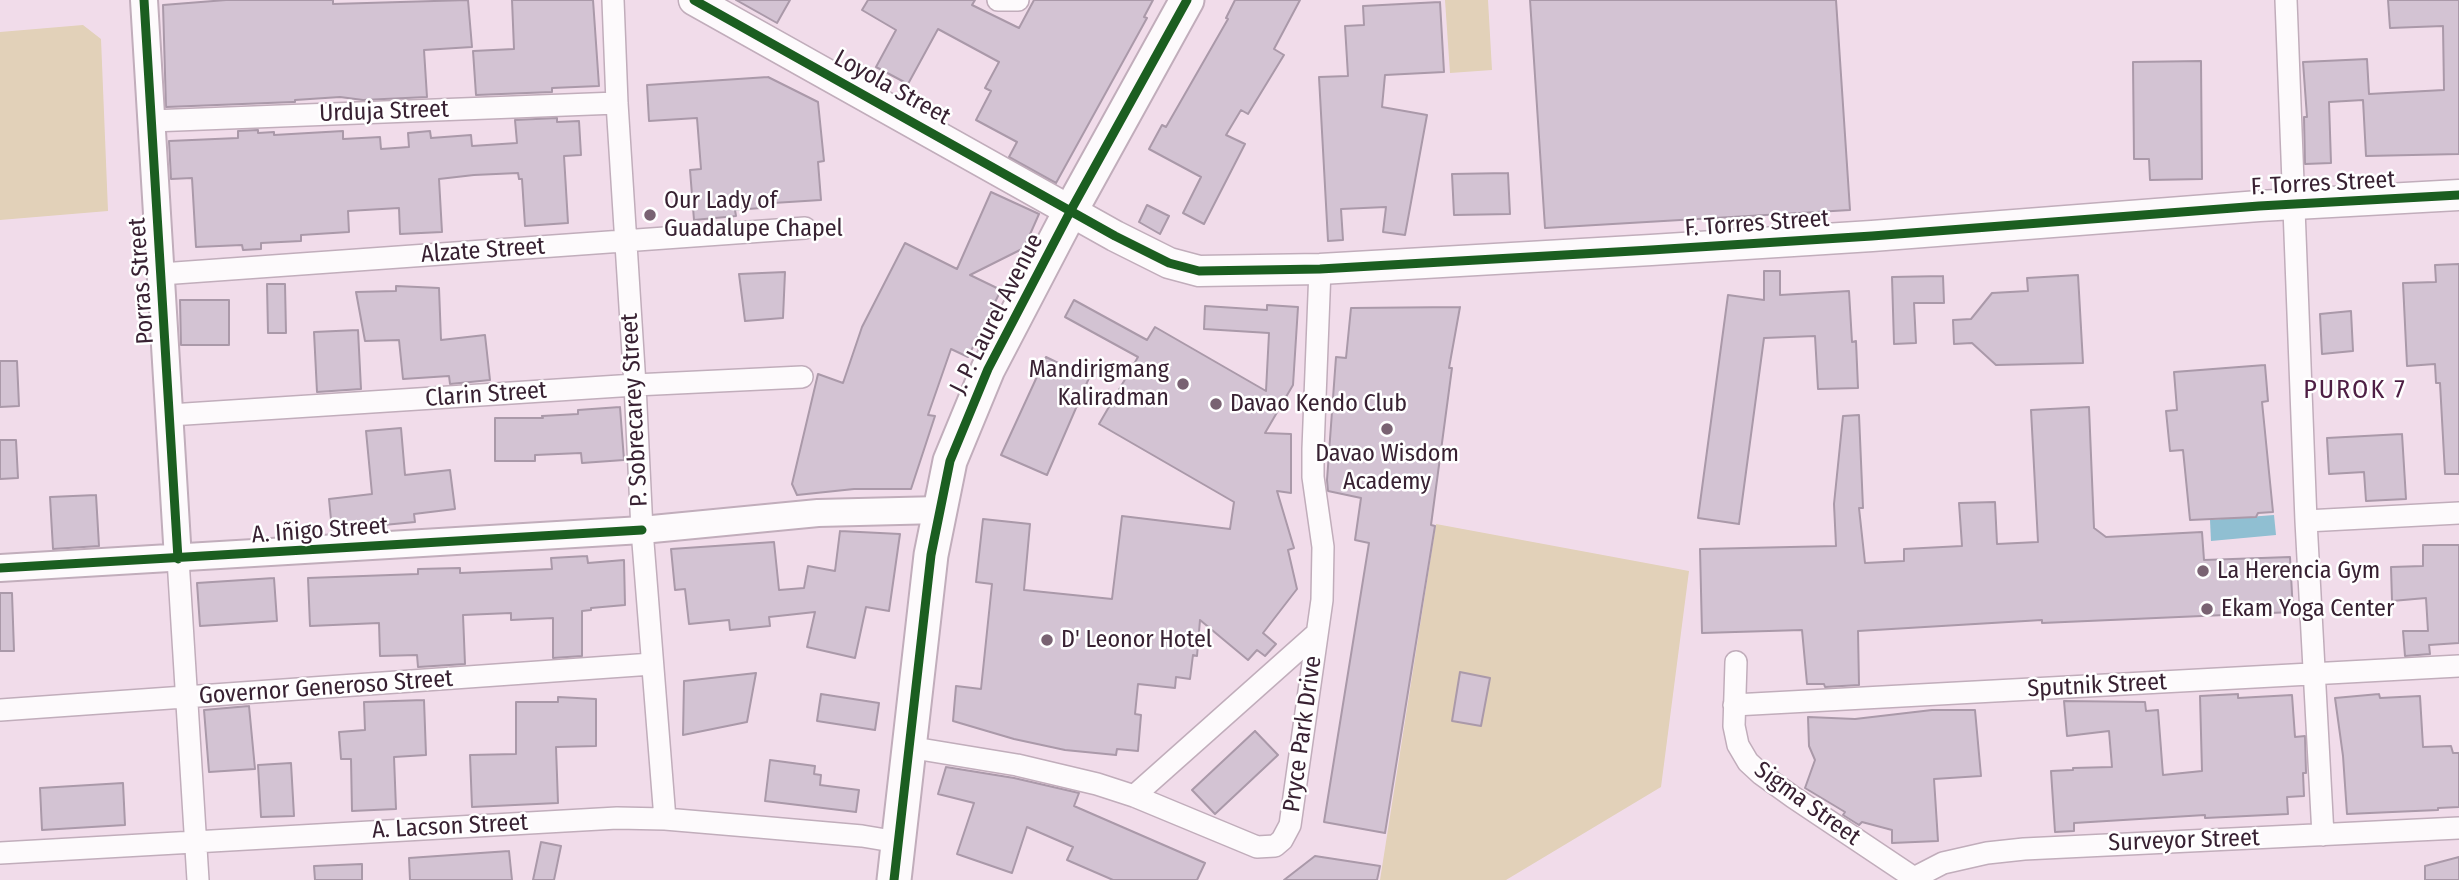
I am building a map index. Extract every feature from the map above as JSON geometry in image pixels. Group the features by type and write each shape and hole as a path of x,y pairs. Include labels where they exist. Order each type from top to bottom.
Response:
{"main road":[{"name":"Loyola Street","path":"694,0 1071,210"},
{"name":"J. P. Laurel Avenue","path":"894,880 931,555 950,461 978,392 1071,210 1187,0"},
{"name":"F. Torres Street","path":"1071,210 1158,258 1190,270 1220,272 1320,269 1872,236 2294,204 2459,195"}],"street":[{"name":"Porras Street","path":"144,0 198,880"},
{"name":"P. Sobrecarey Street","path":"613,0 642,530 665,819"},
{"path":"998,0 1018,0"},
{"path":"2287,0 2306,521 2323,835"},
{"name":"Urduja Street","path":"151,121 617,103"},
{"name":"Alzate Street","path":"161,274 804,228"},
{"name":"Pryce Park Drive","path":"908,747 1029,767 1134,796 1257,847 1275,846 1282,840 1290,825 1322,600 1323,556 1312,449 1320,269"},
{"name":"Clarin Street","path":"170,415 802,377"},
{"name":"A. Iñigo Street","path":"0,568 642,530 818,513 940,509"},
{"path":"2306,521 2459,513"},
{"name":"Pryce Park Drive","path":"1134,796 1316,634"},
{"name":"Sigma Street","path":"1736,662 1734,726 1738,745 1748,762 1761,774 1913,879"},
{"name":"Governor Generoso Street","path":"0,710 652,664"},
{"name":"Sputnik Street","path":"1734,705 2459,666"},
{"name":"A. Lacson Street","path":"0,853 583,819 665,819 862,836 898,842"},
{"name":"Surveyor Street","path":"1913,879 1943,863 2011,850 2459,828"}],"shaded area":[{"path":"1445,0 1488,0 1492,70 1450,73"},
{"path":"83,25 101,39 108,211 0,220 0,32"},
{"path":"1436,524 1689,571 1661,787 1506,880 1380,880"}],"water":[{"path":"2274,515 2276,535 2211,541 2210,520"}],"building":[{"path":"226,0 333,0 333,4 468,0 472,47 424,50 427,97 363,100 340,97 295,102 166,107 163,5"},
{"path":"512,0 593,0 599,86 552,88 552,92 476,95 473,51 514,49"},
{"path":"736,0 790,0 777,23"},
{"path":"868,0 975,0 972,5 1019,28 1034,0 1153,0 1144,17 1147,18 1056,183 1009,157 1017,142 976,120 991,91 985,88 999,62 938,29 908,84 876,67 896,30 862,10"},
{"path":"1235,0 1300,0 1274,49 1284,55 1248,114 1241,110 1226,135 1245,144 1204,224 1183,213 1201,177 1149,149 1162,125 1166,127 1228,19 1226,18"},
{"path":"1530,0 1836,0 1850,210 1545,228"},
{"path":"2388,0 2459,0 2459,154 2366,156 2363,100 2329,102 2331,163 2305,164 2304,117 2307,117 2303,62 2367,59 2369,94 2444,90 2443,26 2390,28"},
{"path":"1440,2 1444,72 1385,75 1382,107 1427,115 1405,235 1383,232 1386,207 1341,209 1343,240 1328,241 1319,77 1348,76 1345,26 1364,25 1363,6"},
{"path":"2201,61 2202,179 2150,180 2149,159 2134,159 2133,62"},
{"path":"768,77 818,102 824,161 818,162 821,200 773,203 774,207 735,210 736,216 694,220 690,170 701,169 697,118 649,121 647,85"},
{"path":"557,118 557,122 579,121 581,155 564,156 568,223 525,226 522,179 519,179 518,173 474,175 439,179 442,232 400,234 399,208 348,211 349,232 301,235 301,241 261,243 261,249 243,250 242,245 196,247 192,178 171,179 169,141 238,138 238,131 258,130 258,133 274,132 274,135 343,131 343,139 380,137 381,149 409,147 408,133 430,131 431,138 471,135 472,146 517,143 515,120"},
{"path":"1508,173 1510,214 1454,215 1452,174"},
{"path":"991,192 1039,214 1024,248 970,275 1001,290 968,357 951,349 928,415 935,416 911,489 854,489 797,495 792,484 818,374 843,383 862,327 905,243 957,269"},
{"path":"1147,205 1169,216 1160,234 1139,222"},
{"path":"2459,264 2459,474 2445,474 2440,383 2436,383 2435,364 2407,366 2403,283 2436,282 2435,265"},
{"path":"1764,271 1780,271 1780,295 1849,291 1852,342 1856,341 1858,388 1818,389 1815,336 1764,338 1739,524 1698,518 1728,295 1764,300"},
{"path":"785,272 783,318 745,321 739,274"},
{"path":"2078,275 2083,363 1996,365 1972,343 1954,344 1953,320 1971,319 1992,293 2028,291 2027,278"},
{"path":"1943,276 1944,303 1914,303 1916,343 1894,344 1892,277"},
{"path":"267,284 285,284 286,333 268,333"},
{"path":"396,286 439,288 441,340 485,335 490,380 450,384 449,376 403,379 399,340 365,341 356,292 396,291"},
{"path":"180,300 229,300 229,345 181,345"},
{"path":"1074,300 1147,340 1155,327 1266,391 1269,333 1204,329 1205,306 1267,310 1267,305 1298,307 1293,385 1265,433 1291,434 1291,493 1277,491 1294,548 1288,550 1297,589 1263,633 1276,644 1265,656 1257,650 1248,660 1200,620 1197,656 1193,655 1190,679 1176,677 1175,688 1138,684 1135,714 1141,715 1138,751 1117,749 1116,755 1065,750 1014,739 953,721 956,686 981,689 992,584 976,582 983,519 1030,524 1024,590 1112,599 1122,516 1230,529 1234,502 1099,424 1138,357 1065,317"},
{"path":"1460,307 1449,368 1452,368 1431,525 1435,526 1385,833 1324,822 1369,543 1355,540 1361,498 1328,491 1336,357 1346,358 1351,308"},
{"path":"2351,311 2353,351 2322,354 2320,314"},
{"path":"358,330 361,389 317,392 314,332"},
{"path":"1046,357 1089,378 1047,475 1001,455"},
{"path":"0,361 17,361 19,406 0,407"},
{"path":"2265,365 2268,401 2262,402 2273,512 2258,513 2256,517 2190,520 2183,450 2170,451 2166,411 2177,410 2174,372"},
{"path":"620,407 624,460 582,463 581,453 535,455 535,461 495,461 495,418 543,418 542,416 578,414 578,410"},
{"path":"2089,407 2094,528 2106,537 2202,532 2204,560 2290,557 2293,612 2042,623 2042,620 1858,631 1859,685 1825,687 1824,684 1807,684 1802,630 1702,633 1700,549 1836,546 1834,504 1843,416 1859,415 1863,508 1859,508 1865,563 1904,561 1904,549 1962,546 1959,503 1995,502 1997,544 2038,542 2031,410"},
{"path":"401,428 405,475 450,470 455,509 414,514 415,522 332,530 329,499 372,494 366,431"},
{"path":"2402,434 2406,499 2366,501 2364,472 2329,474 2327,438"},
{"path":"0,440 16,440 18,478 0,479"},
{"path":"96,495 99,546 53,549 50,497"},
{"path":"840,531 900,534 889,611 866,607 855,658 807,647 815,612 769,617 770,626 730,630 729,620 689,624 685,589 675,590 671,549 774,542 779,590 804,588 808,566 835,571"},
{"path":"2423,545 2459,545 2459,643 2429,645 2430,654 2405,656 2403,631 2428,631 2426,598 2392,601 2391,567 2423,566"},
{"path":"587,556 588,563 624,560 625,605 582,611 582,656 553,658 553,618 511,620 511,613 463,615 465,664 418,667 417,655 380,656 379,623 310,626 308,578 418,574 418,569 460,568 460,573 552,569 551,558"},
{"path":"274,578 277,621 200,626 197,583"},
{"path":"0,593 12,593 14,651 0,651"},
{"path":"1460,672 1490,678 1481,726 1452,721"},
{"path":"756,673 747,722 683,735 684,681"},
{"path":"821,694 879,703 875,730 817,721"},
{"path":"2238,694 2238,698 2292,695 2295,737 2305,736 2306,773 2303,773 2304,796 2287,797 2288,814 2205,818 2205,815 2074,823 2074,831 2055,832 2051,771 2112,767 2109,731 2067,736 2064,701 2145,702 2146,711 2158,710 2163,775 2202,771 2200,696"},
{"path":"2379,694 2380,698 2420,696 2423,747 2451,746 2453,753 2459,753 2459,807 2347,814 2335,698"},
{"path":"558,697 596,699 596,746 556,747 558,803 472,807 470,755 516,754 516,702 558,702"},
{"path":"424,700 426,755 394,757 396,809 352,811 351,759 341,759 339,732 365,730 364,702"},
{"path":"249,706 255,769 209,772 204,710"},
{"path":"1932,710 1975,710 1981,776 1934,779 1938,841 1892,843 1892,830 1862,822 1859,825 1843,815 1845,812 1805,788 1815,760 1809,746 1808,717 1855,719"},
{"path":"1255,731 1278,755 1215,814 1192,790"},
{"path":"770,760 815,766 814,774 821,775 820,785 859,790 856,812 765,801"},
{"path":"291,763 294,816 261,817 258,765"},
{"path":"946,767 1014,778 1079,793 1074,806 1205,863 1197,880 1113,880 1067,860 1073,847 1027,827 1012,873 957,854 974,803 938,794"},
{"path":"123,783 125,825 42,830 40,788"},
{"path":"541,842 561,846 554,880 533,880"},
{"path":"509,851 512,880 410,880 409,858"},
{"path":"1315,856 1380,866 1377,880 1284,880"},
{"path":"2459,857 2459,880 2425,880 2425,866"},
{"path":"362,864 362,880 315,880 314,866"}],"cycle path":[{"path":"144,0 178,559"},
{"path":"694,0 1115,236 1169,263 1199,271 1320,269 1651,250 2259,206 2459,195"},
{"path":"894,880 931,555 950,461 988,369 1071,210 1187,0"},
{"path":"0,568 642,530"}],"place":[{"name":"Our Lady of Guadalupe Chapel","path":"650,215"},
{"name":"Mandirigmang Kaliradman","path":"1183,384"},
{"name":"Davao Kendo Club","path":"1216,404"},
{"name":"Davao Wisdom Academy","path":"1387,429"},
{"name":"La Herencia Gym","path":"2203,571"},
{"name":"Ekam Yoga Center","path":"2207,609"},
{"name":"D' Leonor Hotel","path":"1047,640"}],"district":[{"name":"PUROK 7","path":"2355,391"}]}
